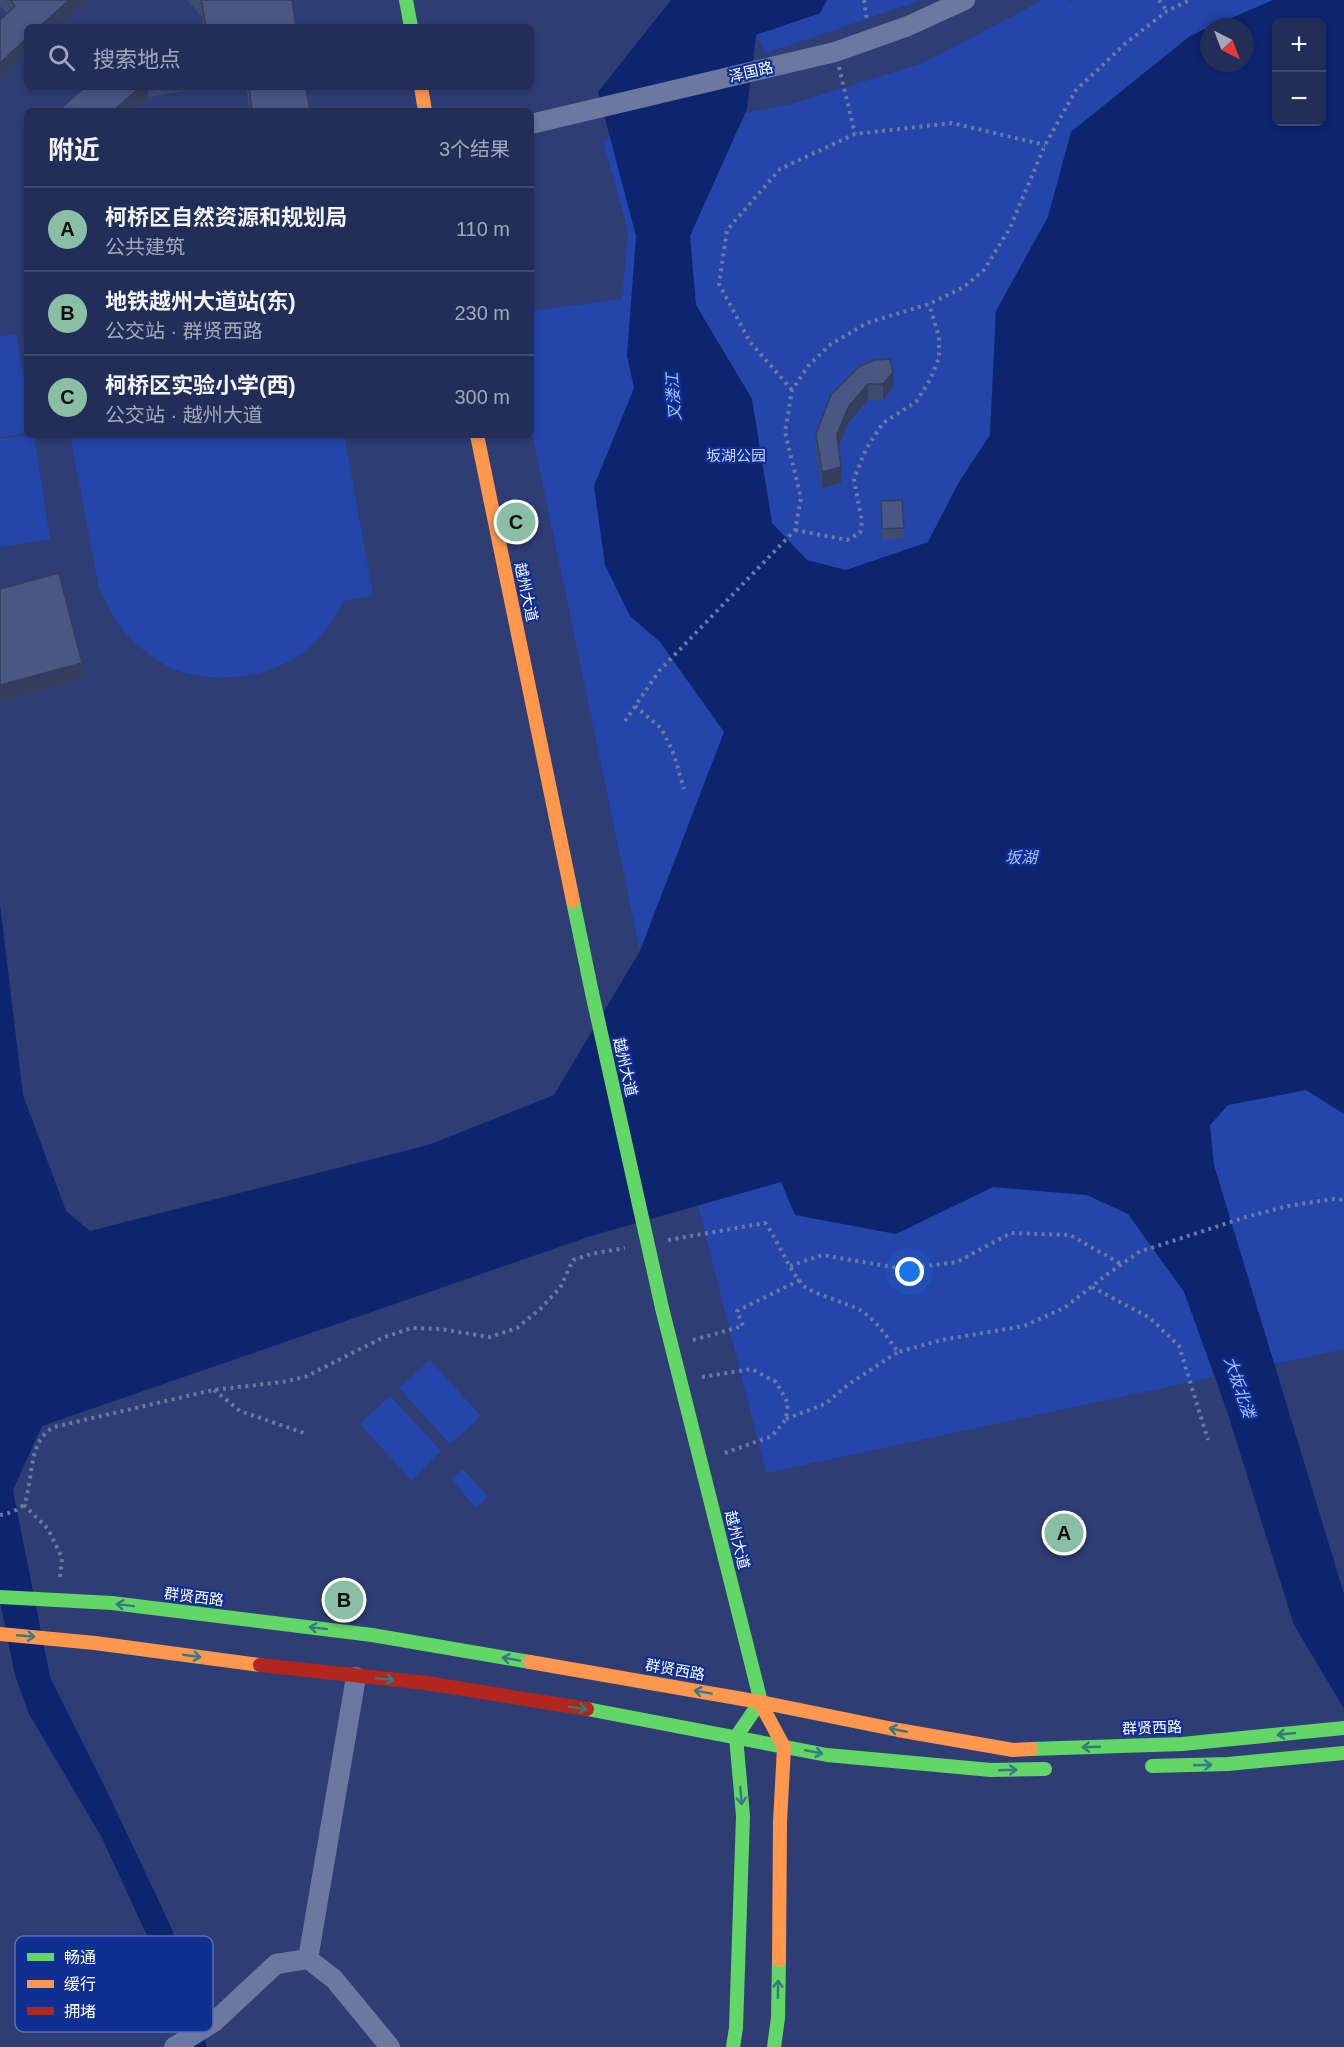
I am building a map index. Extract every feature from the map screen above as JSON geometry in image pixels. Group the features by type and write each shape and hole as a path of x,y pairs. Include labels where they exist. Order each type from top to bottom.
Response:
{"main road":[{"path":"406,0 410,24"},
{"path":"422,90 424,108"},
{"name":"越州大道","path":"478,438 592,993 662,1308 760,1702 784,1747"},
{"name":"群贤西路","path":"0,1597 112,1603 372,1635 760,1702 1013,1750 1182,1744 1344,1728"},
{"path":"1,1634 356,1677 426,1683 621,1715 827,1755 991,1770 1062,1768"},
{"path":"733,2047 736,2028 743,1816 736,1737 760,1702"},
{"path":"774,2047 778,2018 780,1822 784,1747"},
{"path":"1133,1767 1228,1764 1344,1753"}],"street":[{"name":"泽国路","path":"534,123 836,52 908,26 965,0"},
{"path":"308,1959 356,1677"},
{"path":"213,2023 276,1964 308,1959 334,1979 390,2047"},
{"path":"174,2047 198,2032"}],"path":[{"path":"1159,0 1167,11"},
{"path":"625,721 659,671 795,530 801,498 785,432 792,390 808,366 831,344 867,323 929,304 964,287 984,270 1010,228 1045,145 1076,90 1126,43 1167,11 1190,0"},
{"path":"836,52 855,134"},
{"path":"792,390 750,342 719,284 727,230 780,169 855,134 952,123 1045,145"},
{"path":"795,530 847,540 860,533 862,522 854,479 866,449 884,423 916,402 930,380 939,358 939,337 929,304"},
{"path":"635,706 661,728 673,752 684,789"},
{"path":"701,1462 772,1436 786,1419 825,1404 849,1384 898,1352 942,1340 1024,1326 1064,1308 1139,1252 1246,1217 1288,1206 1344,1200"},
{"path":"660,1242 765,1222 806,1289 828,1296 860,1311 878,1325 898,1352"},
{"path":"790,1266 822,1255 903,1269 957,1262 1011,1233 1070,1235 1121,1264"},
{"path":"0,1515 13,1512 24,1505 28,1496 39,1441 44,1432 54,1427 213,1390 305,1377 372,1343 412,1328 440,1329 490,1337 517,1328 540,1310 560,1288 573,1260 591,1254 626,1248"},
{"path":"672,1347 743,1326 737,1311 800,1280"},
{"path":"1092,1287 1150,1318 1179,1346 1208,1440"},
{"path":"680,1380 752,1369 776,1382 788,1403 786,1419"},
{"path":"213,1390 240,1412 304,1433"},
{"path":"24,1505 48,1529 62,1558 58,1600"}],"green space":[{"path":"827,0 922,0 766,53 756,35 820,13"},
{"name":"坂湖公园","path":"1043,0 1069,0 1070,2 1073,0 1273,0 1232,18 1200,18 1200,32 1190,36 1071,132 1048,217 996,311 990,435 959,482 928,542 724,732 640,951 533,438 534,311 622,299 628,231 603,141 792,104 923,63"},
{"path":"16,334 24,381 24,433 0,437 0,336"},
{"path":"24,436 34,438 50,539 0,547 0,439"},
{"path":"71,438 345,438 373,595 344,601 318,639 305,652 289,662 252,674 232,677 194,675 176,670 145,651 127,635 111,612 99,588"},
{"path":"1307,1090 1344,1114 1344,1349 766,1473 698,1205 781,1182 896,1234 993,1187 1087,1195 1128,1214 1228,1105"},
{"path":"430,1360 481,1416 450,1444 399,1388"},
{"path":"390,1396 441,1451 411,1480 360,1424"},
{"path":"463,1469 488,1497 476,1508 451,1479"}],"water":[{"name":"坂湖","path":"671,0 827,0 820,13 756,35 747,109 690,236 696,305 752,399 772,523 807,560 846,570 928,542 959,482 990,435 996,311 1048,217 1071,132 1190,36 1200,31 1200,72 1254,72 1254,18 1231,18 1273,0 1344,0 1344,1114 1306,1090 1228,1105 1210,1125 1214,1165 1344,1594 1344,1709 1294,1625 1226,1408 1184,1292 1128,1214 1087,1195 993,1187 896,1234 795,1215 781,1182 591,1236 42,1426 13,1490 50,1677 105,1787 174,1936 147,1936 101,1836 29,1714 15,1675 0,1602 0,904 23,1095 66,1211 90,1231 428,1145 554,1095 640,951 724,732 660,642 630,616 605,565 594,486 634,388 627,356 636,236 598,92"},
{"name":"坂湖","path":"180,2032 203,2032 207,2047 184,2047"}],"building":[{"path":"10,0 69,0 42,24 24,24 24,41 0,63 0,20 15,6"},
{"path":"201,0 292,0 296,24 205,24"},
{"path":"82,90 137,90 116,108 61,108"},
{"path":"249,90 306,90 310,108 252,108"},
{"path":"890,359 893,372 883,384 868,384 849,406 837,434 841,467 822,472 816,434 831,395 860,366 875,360"},
{"path":"902,500 904,528 882,529 881,501"},
{"path":"59,573 82,663 0,685 0,589"}],"traffic: fast":[{"path":"406,0 410,24"},
{"path":"573,901 592,993"},
{"path":"592,993 662,1308"},
{"path":"662,1308 762,1706"},
{"path":"0,1597 112,1603 372,1635 530,1662"},
{"path":"733,2047 736,2028 743,1816 736,1737 760,1702"},
{"path":"587,1709 827,1755 991,1770 1045,1769"},
{"path":"1031,1749 1182,1744 1344,1728"},
{"path":"1152,1766 1228,1764 1344,1753"},
{"path":"774,2047 778,2018 779,1960"}],"traffic: slow":[{"path":"422,90 424,108"},
{"path":"478,438 573,901"},
{"path":"0,1634 95,1643 260,1665"},
{"path":"530,1662 760,1702 1013,1750 1031,1749"},
{"path":"762,1706 784,1747 780,1822 779,1960"}],"traffic: jam":[{"path":"260,1665 426,1683 587,1709"}],"place":[{"name":"柯桥区实验小学(西)","path":"516,522"},
{"name":"柯桥区自然资源和规划局","path":"1064,1533"},
{"name":"地铁越州大道站(东)","path":"344,1600"}],"water label":[{"name":"叉溇江","path":"673,397"},
{"name":"大坂北溇","path":"1240,1387"}]}
